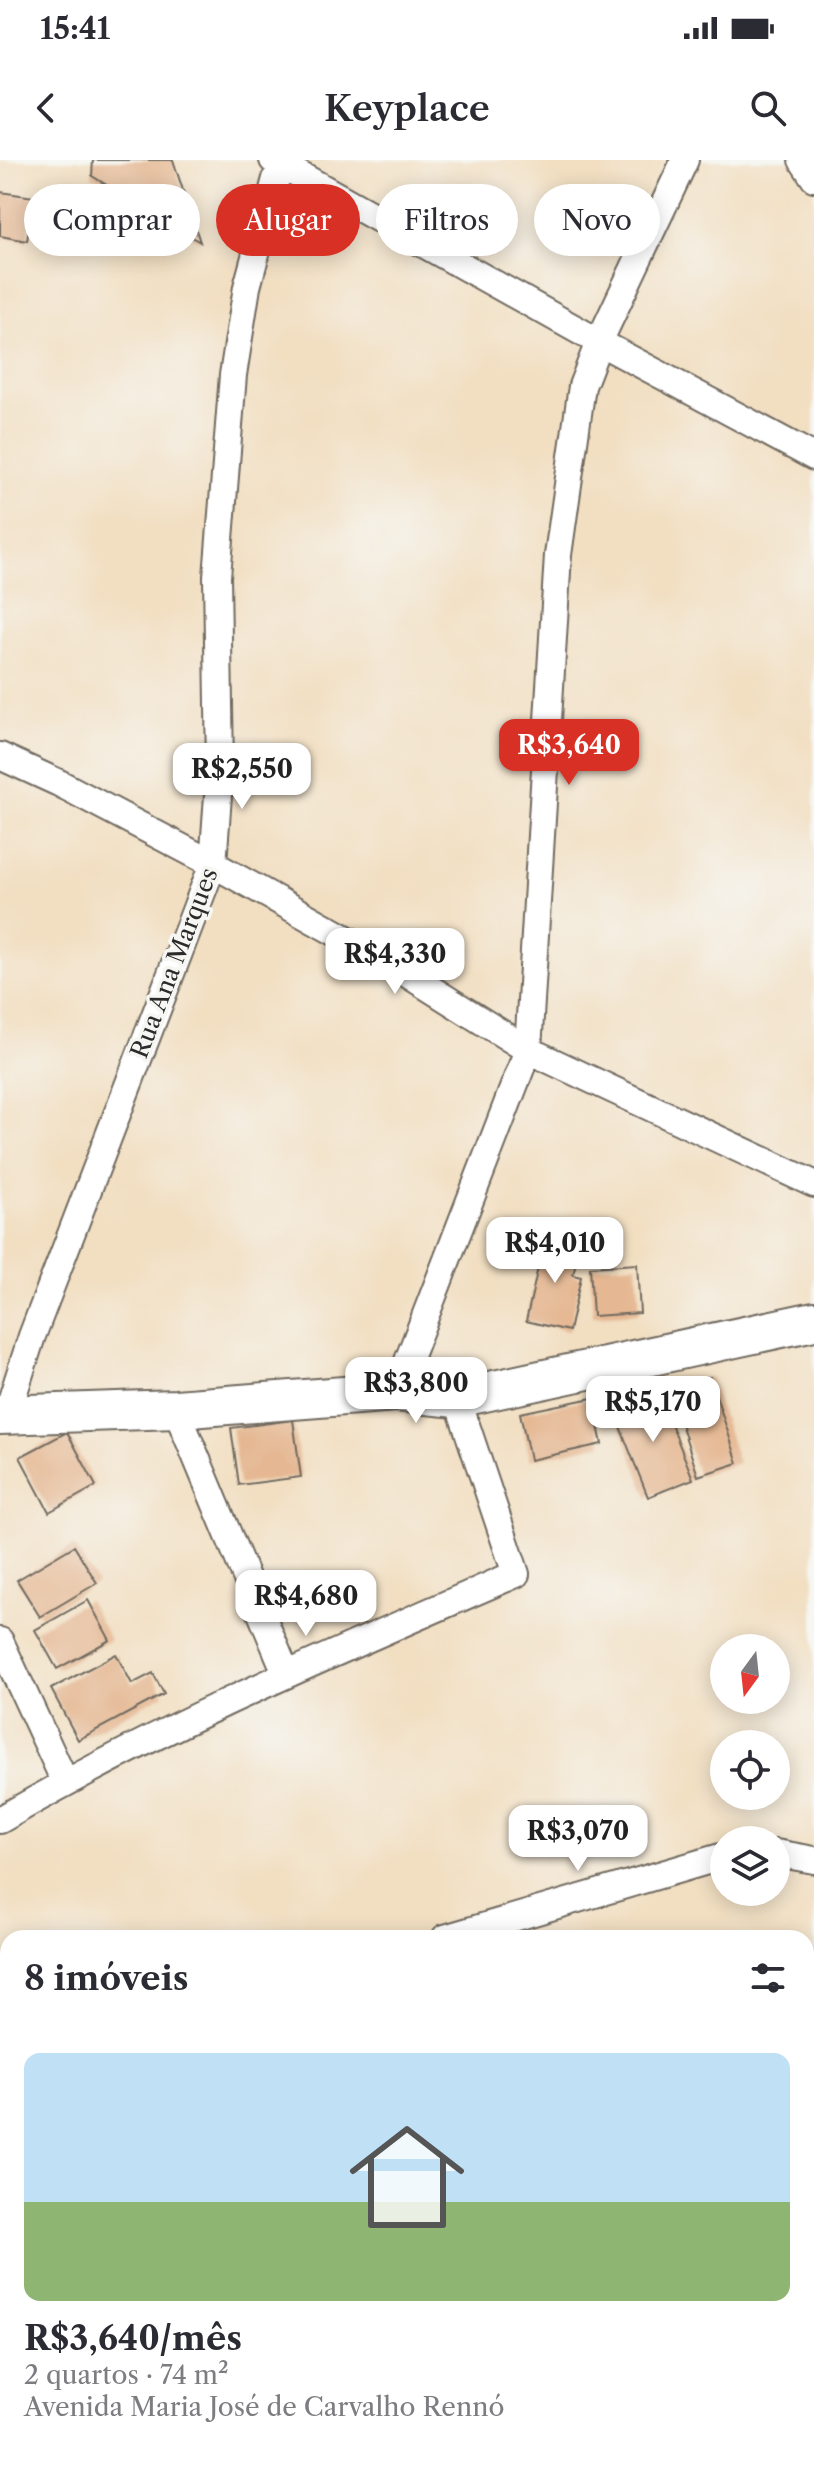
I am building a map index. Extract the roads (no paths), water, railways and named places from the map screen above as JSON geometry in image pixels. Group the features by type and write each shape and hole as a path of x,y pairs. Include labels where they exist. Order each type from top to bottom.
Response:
{"street":[{"path":"396,1392 528,1050 558,555 582,386 599,342 685,160"},
{"path":"802,160 814,178"},
{"path":"278,161 599,342 814,457"},
{"name":"Rua Ana Marques","path":"4,1414 213,864 220,768 217,577 233,375 247,287 278,161"},
{"path":"0,756 59,783 213,864 388,962 528,1050 814,1184"},
{"path":"4,1414 176,1409 396,1392 457,1398 814,1321"},
{"path":"0,1820 65,1782 286,1673 516,1574 457,1398"},
{"path":"176,1409 286,1673"},
{"path":"0,1641 65,1782"},
{"path":"790,1856 814,1860"},
{"path":"472,1930 710,1860"}]}
